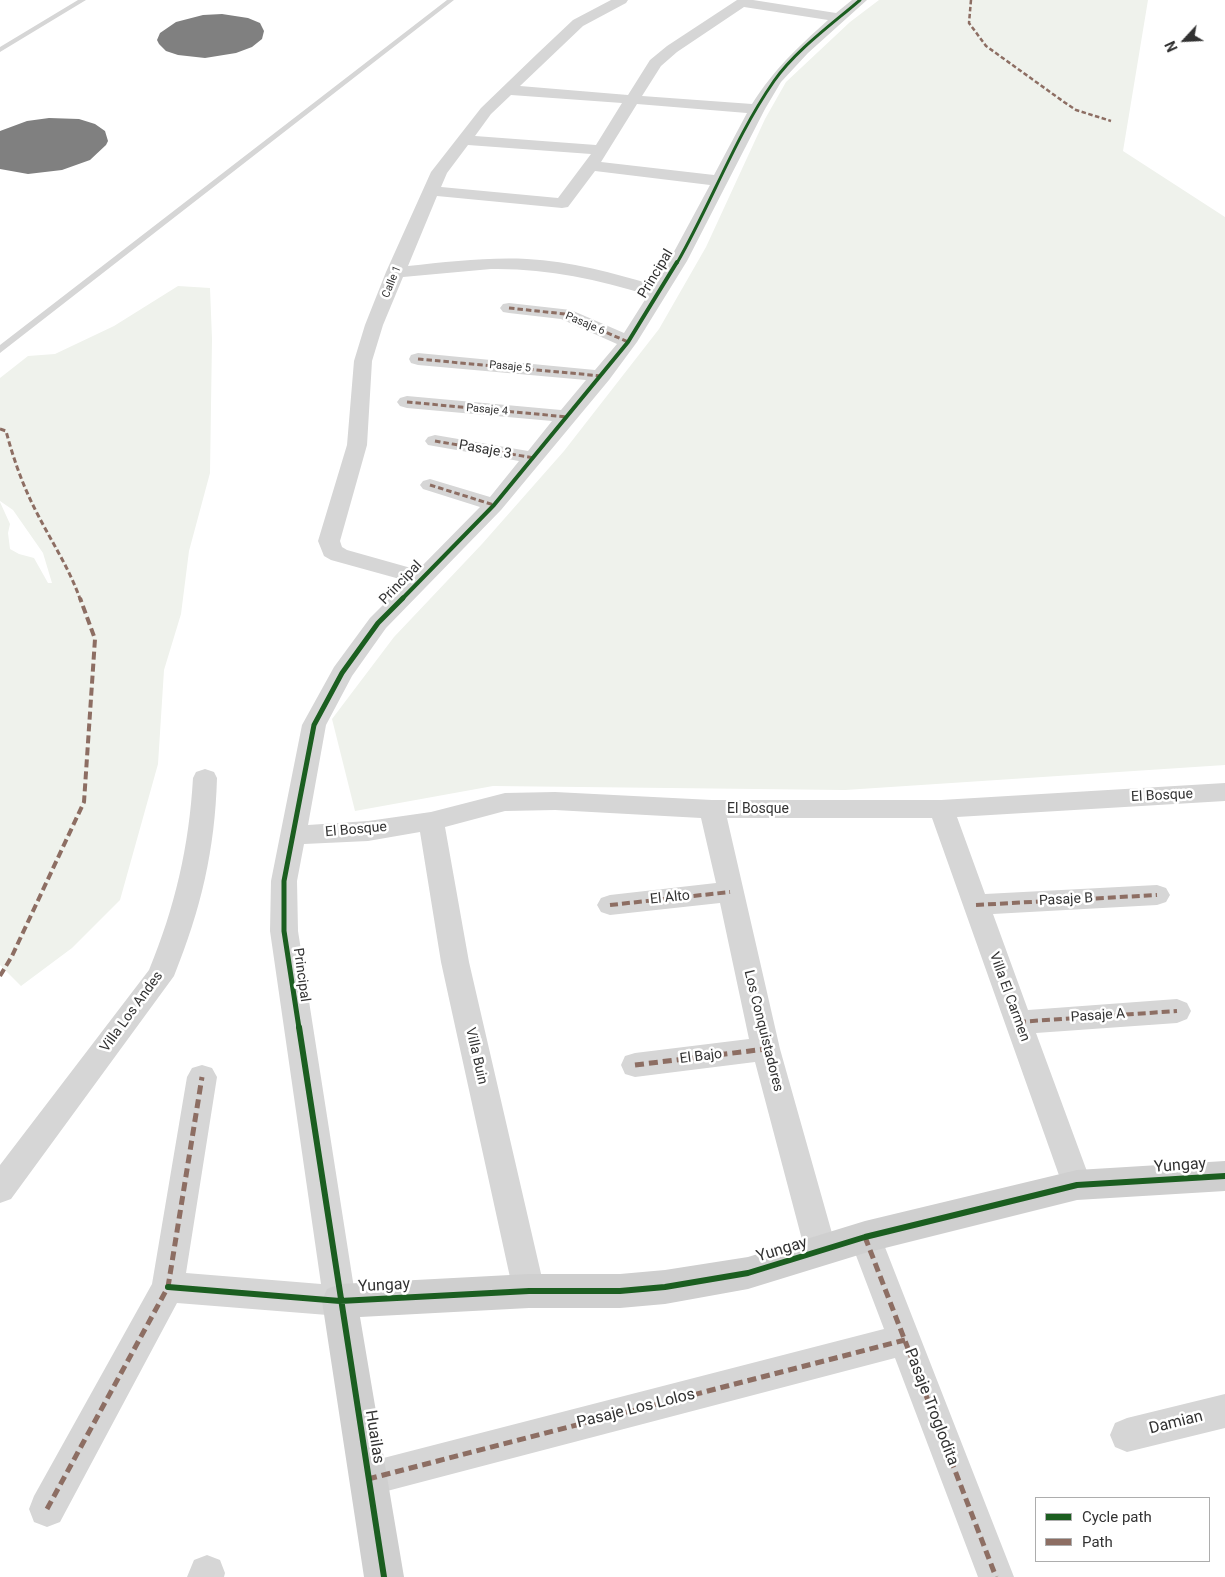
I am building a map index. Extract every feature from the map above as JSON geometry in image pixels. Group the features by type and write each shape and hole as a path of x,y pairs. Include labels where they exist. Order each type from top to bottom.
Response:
{"street":[{"name":"Calle 1","path":"422,578 339,556 332,551 328,541 357,445 363,362 374,325 439,172 486,111 578,23 621,0"},
{"name":"Principal","path":"340,1301 284,930 284,882 314,726 342,673 378,623 494,505 602,376 628,342 678,261 775,80 803,50 860,0"},
{"path":"431,191 562,203 591,166 648,72 664,55 745,1 839,18"},
{"path":"508,90 758,109"},
{"path":"464,140 600,150"},
{"path":"591,166 720,181"},
{"path":"395,272 488,264 546,266 599,275 659,292"},
{"name":"Pasaje 6","path":"509,308 565,314 628,342"},
{"name":"Pasaje 5","path":"418,359 602,376"},
{"name":"Pasaje 4","path":"407,402 568,417"},
{"name":"Pasaje 3","path":"435,441 534,458"},
{"path":"430,485 494,505"},
{"name":"Villa Los Andes","path":"0,1189 160,976 177,935 198,857 204,812 205,778"},
{"name":"El Bosque","path":"293,835 368,831 431,820 505,802 555,801 712,809 942,809 1225,792"},
{"name":"Los Conquistadores","path":"712,809 766,1049 821,1251"},
{"name":"Villa El Carmen","path":"942,809 1077,1185"},
{"name":"Villa Buin","path":"431,820 454,962 530,1291"},
{"name":"El Alto","path":"610,904 730,892"},
{"name":"Pasaje B","path":"976,905 1157,895"},
{"name":"Pasaje A","path":"1018,1022 1177,1011"},
{"name":"El Bajo","path":"635,1065 766,1049"},
{"path":"47,1509 168,1287 202,1077"},
{"name":"Yungay","path":"340,1301 530,1291 602,1292 665,1287 748,1273 865,1238 1077,1185 1225,1176"},
{"name":"Pasaje Troglodita","path":"865,1238 996,1577"},
{"path":"168,1287 340,1301"},
{"name":"Huailas","path":"340,1301 384,1577"},
{"name":"Pasaje Los Lolos","path":"368,1479 905,1340"},
{"name":"Damian","path":"1127,1435 1225,1411"}],"lane":[{"path":"0,50 83,0"},
{"path":"0,350 451,0"}],"shaded area":[{"path":"879,0 1148,0 1123,151 1225,217 1225,765 845,790 493,786 355,811 332,719 394,637 482,544 564,451 659,329 706,247 765,119 786,82 850,22"},
{"path":"178,286 210,288 212,339 210,473 189,551 181,614 164,670 158,764 120,900 72,948 21,986 0,965 0,502 10,524 8,533 10,549 19,554 34,558 48,583 52,583 43,553 13,510 0,501 0,378 28,356 55,354 114,326"}],"building":[{"path":"222,14 248,18 260,23 264,31 262,39 252,47 236,53 205,58 178,55 166,51 157,40 160,33 176,22 203,15"},
{"path":"49,118 79,119 95,124 105,131 108,141 90,160 62,170 28,174 0,169 0,131 27,121"}],"marked path":[{"path":"971,0 969,23 986,46 1076,110 1111,121"},
{"path":"509,308 565,314 628,342"},
{"path":"418,359 602,376"},
{"path":"407,402 568,417"},
{"path":"0,429 6,431 14,463 38,516 74,582 95,639 84,802 12,956 0,976"},
{"path":"435,441 534,458"},
{"path":"430,485 494,505"},
{"path":"610,905 730,892"},
{"path":"976,905 1157,895"},
{"path":"1018,1022 1177,1011"},
{"path":"635,1065 766,1049"},
{"path":"47,1509 168,1287 202,1077"},
{"path":"865,1237 996,1577"},
{"path":"368,1479 905,1340"}],"cycle path":[{"path":"384,1577 284,931 284,881 314,725 342,673 378,623 494,505 628,342 678,261 757,109 775,80 803,50 860,0"},
{"path":"168,1287 340,1301 529,1291 620,1291 665,1287 748,1273 865,1237 1077,1185 1225,1176"}]}
